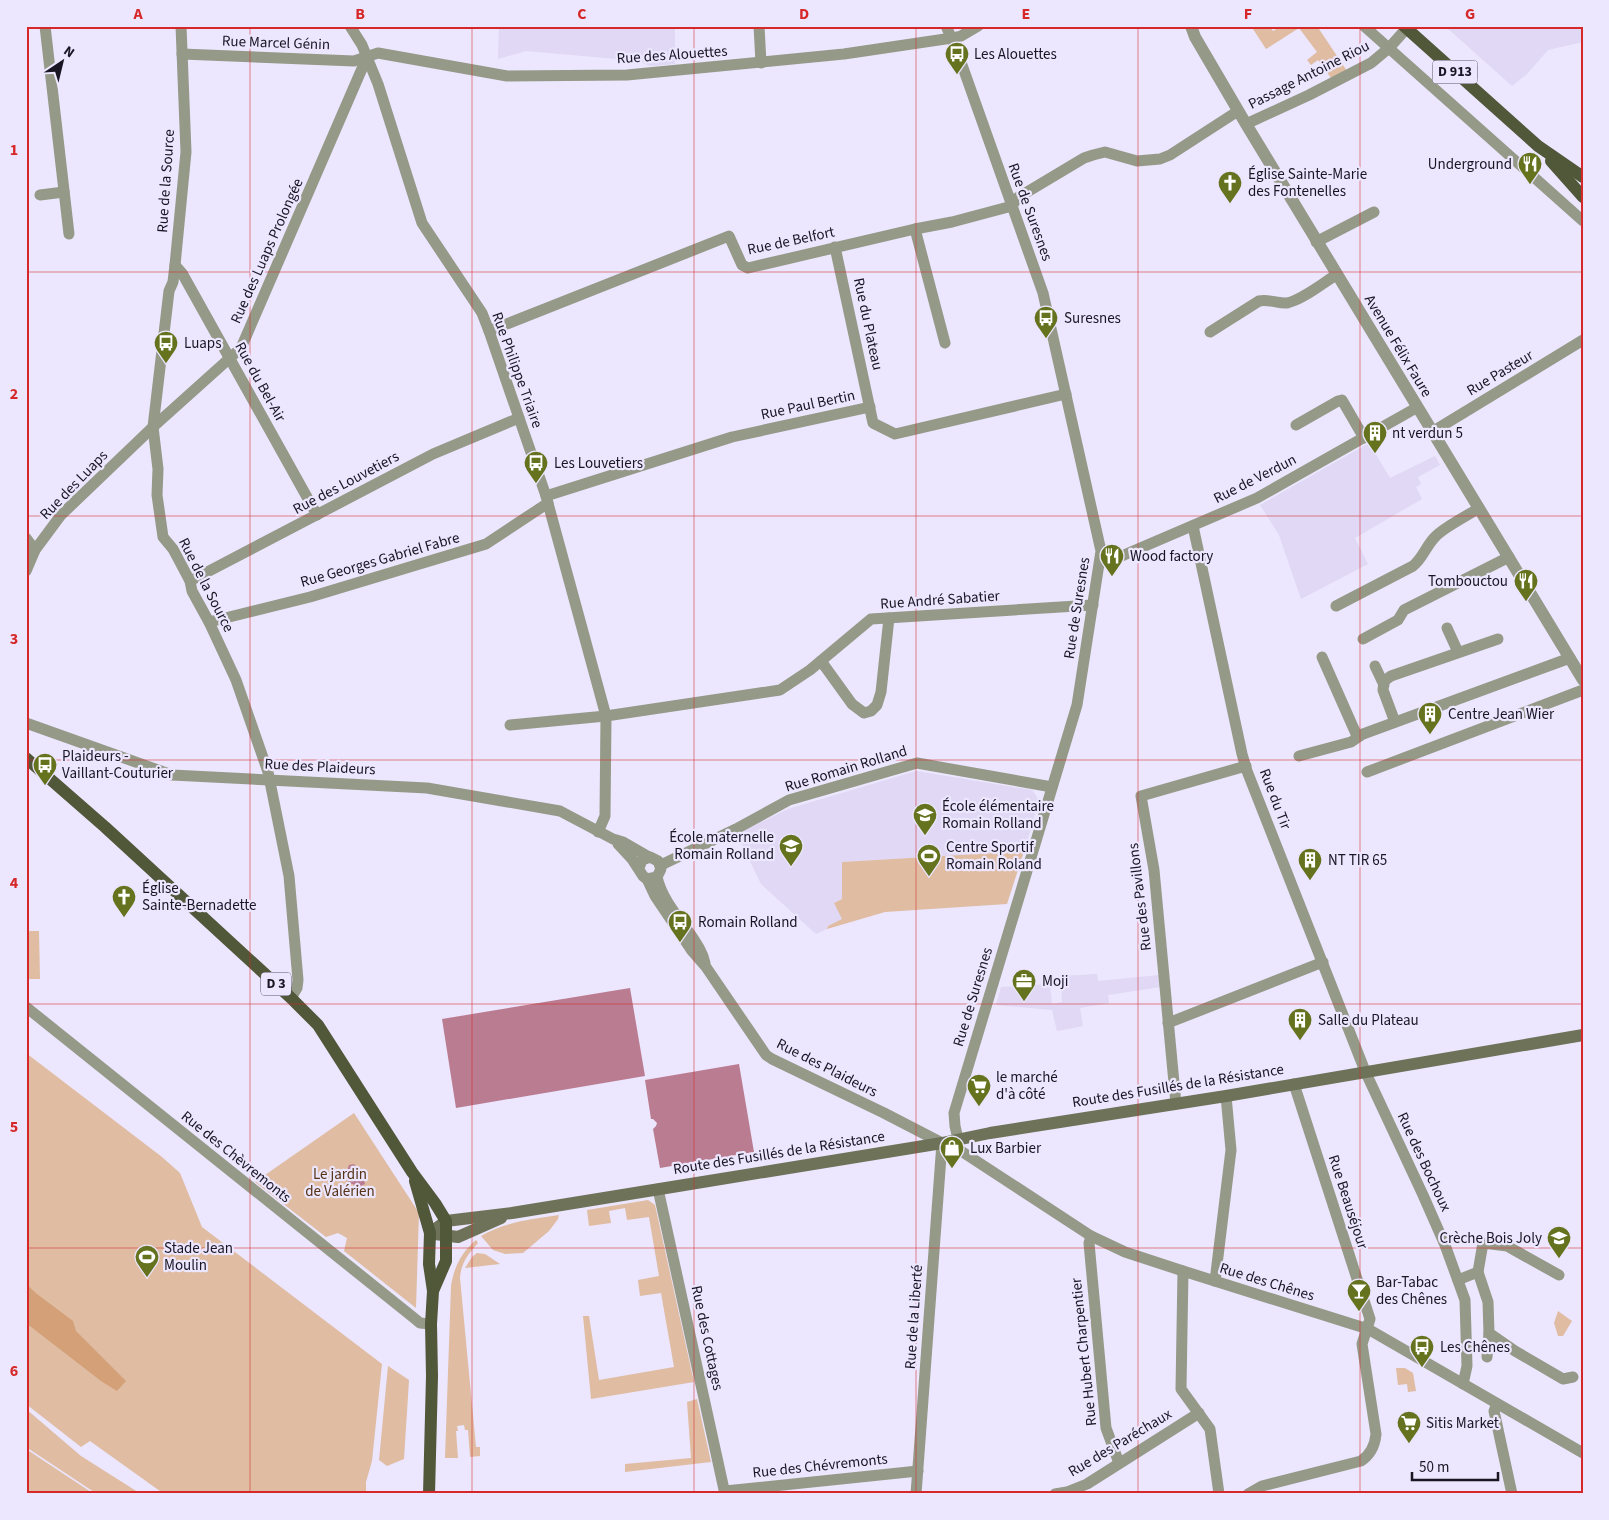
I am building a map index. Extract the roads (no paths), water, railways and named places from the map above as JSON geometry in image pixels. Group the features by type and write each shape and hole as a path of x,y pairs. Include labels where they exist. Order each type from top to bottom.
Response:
{"main road":[{"name":"D 913","path":"1405,28 1538,146 1583,197"},
{"name":"D 913","path":"1538,146 1583,177"},
{"name":"D 3","path":"26,758 105,827 318,1025 446,1222 446,1261 433,1291"},
{"name":"Route des Fusillés de la Résistance","path":"430,1233 446,1222 512,1213 958,1140 990,1133 1226,1096 1583,1035"},
{"name":"D 3","path":"412,1172 430,1233 428,1264 433,1291 429,1494"},
{"name":"Route des Fusillés de la Résistance","path":"430,1233 458,1237 512,1213"}],"street":[{"path":"45,26 69,234"},
{"name":"Rue de la Source","path":"181,26 186,152 175,265 169,291 153,427 158,469 157,495 163,537 173,549 190,581 192,591 209,622 236,680 270,780 290,876 298,980 297,988 291,998"},
{"name":"Rue Philippe Triaire","path":"350,26 367,57 378,84 422,223 482,313 547,500 606,716 605,816 598,832"},
{"path":"759,26 761,63"},
{"name":"Rue de Suresnes","path":"946,26 952,38 1043,293 1101,551 1077,705 954,1113 958,1140"},
{"name":"Rue des Alouettes","path":"367,57 378,53 507,76 627,75 844,54 952,38 961,36 978,26"},
{"name":"Avenue Félix Faure","path":"1191,26 1194,37 1316,242 1583,680"},
{"path":"1364,26 1583,220"},
{"name":"Passage Antoine Riou","path":"1246,124 1372,63 1389,48 1405,28"},
{"name":"Rue Marcel Génin","path":"182,54 354,61 367,57"},
{"name":"Rue des Luaps Prolongée","path":"153,427 241,348 367,57"},
{"path":"1012,206 1017,198 1093,154 1105,152 1137,161 1160,159 1170,155 1238,111"},
{"path":"40,196 64,192"},
{"name":"Rue de Belfort","path":"489,331 729,236 742,265 748,268 952,222 1012,206"},
{"path":"1316,242 1374,212"},
{"path":"915,229 945,343"},
{"name":"Rue du Plateau","path":"835,247 870,408"},
{"name":"Rue du Bel-Air","path":"175,265 182,273 316,515"},
{"path":"1210,332 1259,301 1268,300 1288,303 1300,298 1336,275"},
{"name":"Rue Pasteur","path":"1432,432 1583,340"},
{"name":"Rue Paul Bertin","path":"547,500 732,437 870,408 873,423 895,434 1066,394"},
{"path":"1296,425 1342,400 1364,438"},
{"name":"Rue de Verdun","path":"1100,562 1110,561 1257,498 1416,408"},
{"name":"Rue des Louvetiers","path":"190,581 433,454 519,418"},
{"name":"Rue des Luaps","path":"26,571 35,550 60,515 153,427"},
{"name":"Rue Georges Gabriel Fabre","path":"209,622 310,597 486,544 547,500"},
{"path":"1336,606 1413,566 1421,560 1428,545 1436,535 1479,508"},
{"name":"Rue du Tir","path":"1193,526 1246,766 1365,1071"},
{"path":"26,538 35,550"},
{"path":"1363,638 1398,620 1404,610 1509,558"},
{"name":"Rue André Sabatier","path":"510,725 606,716 780,690 871,620 1093,605"},
{"path":"821,660 852,704 864,713 871,711 877,705 881,692 889,618"},
{"path":"1447,628 1458,652"},
{"path":"1395,722 1383,690 1384,681 1391,676 1498,639"},
{"path":"1322,657 1357,736"},
{"path":"1299,756 1351,742 1357,736 1570,658"},
{"path":"1375,666 1384,685"},
{"path":"1367,772 1583,690"},
{"name":"Rue des Plaideurs","path":"26,723 172,775 441,789 560,811 649,857"},
{"name":"Rue Romain Rolland","path":"661,864 789,800 917,763 1052,787"},
{"name":"Rue des Pavillons","path":"1176,1104 1154,870 1141,796 1246,766"},
{"name":"Rue des Plaideurs","path":"613,839 627,852 639,868"},
{"path":"649,857 654,858 661,864 660,873 652,878 643,876 639,868 642,860 649,857"},
{"name":"Rue des Plaideurs","path":"652,878 655,896 768,1057 942,1142"},
{"path":"1168,1023 1323,962"},
{"name":"Rue des Chèvremonts","path":"26,1007 414,1318 420,1322 431,1324"},
{"name":"Rue des Bochoux","path":"1365,1071 1424,1195 1458,1280 1464,1300 1467,1366 1463,1384"},
{"name":"Rue Beauséjour","path":"1248,1494 1262,1486 1361,1461 1371,1450 1376,1434 1362,1344 1370,1319 1294,1084"},
{"path":"1214,1281 1231,1150 1226,1096"},
{"name":"Rue des Chênes","path":"942,1142 958,1148 1091,1236 1125,1252 1368,1329 1583,1453"},
{"name":"Rue de la Liberté","path":"916,1494 942,1142"},
{"name":"Rue des Cottages","path":"658,1189 725,1492"},
{"name":"Rue Hubert Charpentier","path":"1091,1236 1089,1242 1106,1428 1119,1463"},
{"path":"1487,1357 1489,1333 1488,1302 1478,1272 1484,1243 1507,1246 1559,1275"},
{"path":"1183,1271 1181,1389 1210,1429 1219,1494"},
{"path":"1458,1280 1478,1272"},
{"path":"1489,1333 1515,1351 1563,1379 1573,1377"},
{"path":"1497,1404 1494,1411 1512,1494"},
{"name":"Rue des Paréchaux","path":"1055,1494 1068,1492 1087,1484 1199,1414"},
{"name":"Rue des Chévremonts","path":"725,1492 918,1471"}],"place":[{"name":"Les Alouettes","path":"957,75"},
{"name":"Underground","path":"1530,185"},
{"name":"Église Sainte-Marie des Fontenelles","path":"1230,204"},
{"name":"Suresnes","path":"1046,339"},
{"name":"Luaps","path":"166,364"},
{"name":"nt verdun 5","path":"1375,454"},
{"name":"Les Louvetiers","path":"536,484"},
{"name":"Wood factory","path":"1112,577"},
{"name":"Tombouctou","path":"1526,602"},
{"name":"Centre Jean Wier","path":"1430,735"},
{"name":"Plaideurs - Vaillant-Couturier","path":"45,786"},
{"name":"École élémentaire Romain Rolland","path":"925,836"},
{"name":"École maternelle Romain Rolland","path":"791,867"},
{"name":"Centre Sportif Romain Roland","path":"929,877"},
{"name":"NT TIR 65","path":"1310,881"},
{"name":"Église Sainte-Bernadette","path":"124,918"},
{"name":"Romain Rolland","path":"680,943"},
{"name":"Moji","path":"1024,1002"},
{"name":"Salle du Plateau","path":"1300,1041"},
{"name":"le marché d'à côté","path":"979,1107"},
{"name":"Lux Barbier","path":"952,1169"},
{"name":"Crèche Bois Joly","path":"1559,1259"},
{"name":"Stade Jean Moulin","path":"147,1278"},
{"name":"Bar-Tabac des Chênes","path":"1359,1312"},
{"name":"Les Chênes","path":"1422,1368"},
{"name":"Sitis Market","path":"1409,1444"}],"park label":[{"name":"Le jardin de Valérien","path":"340,1182"}]}
